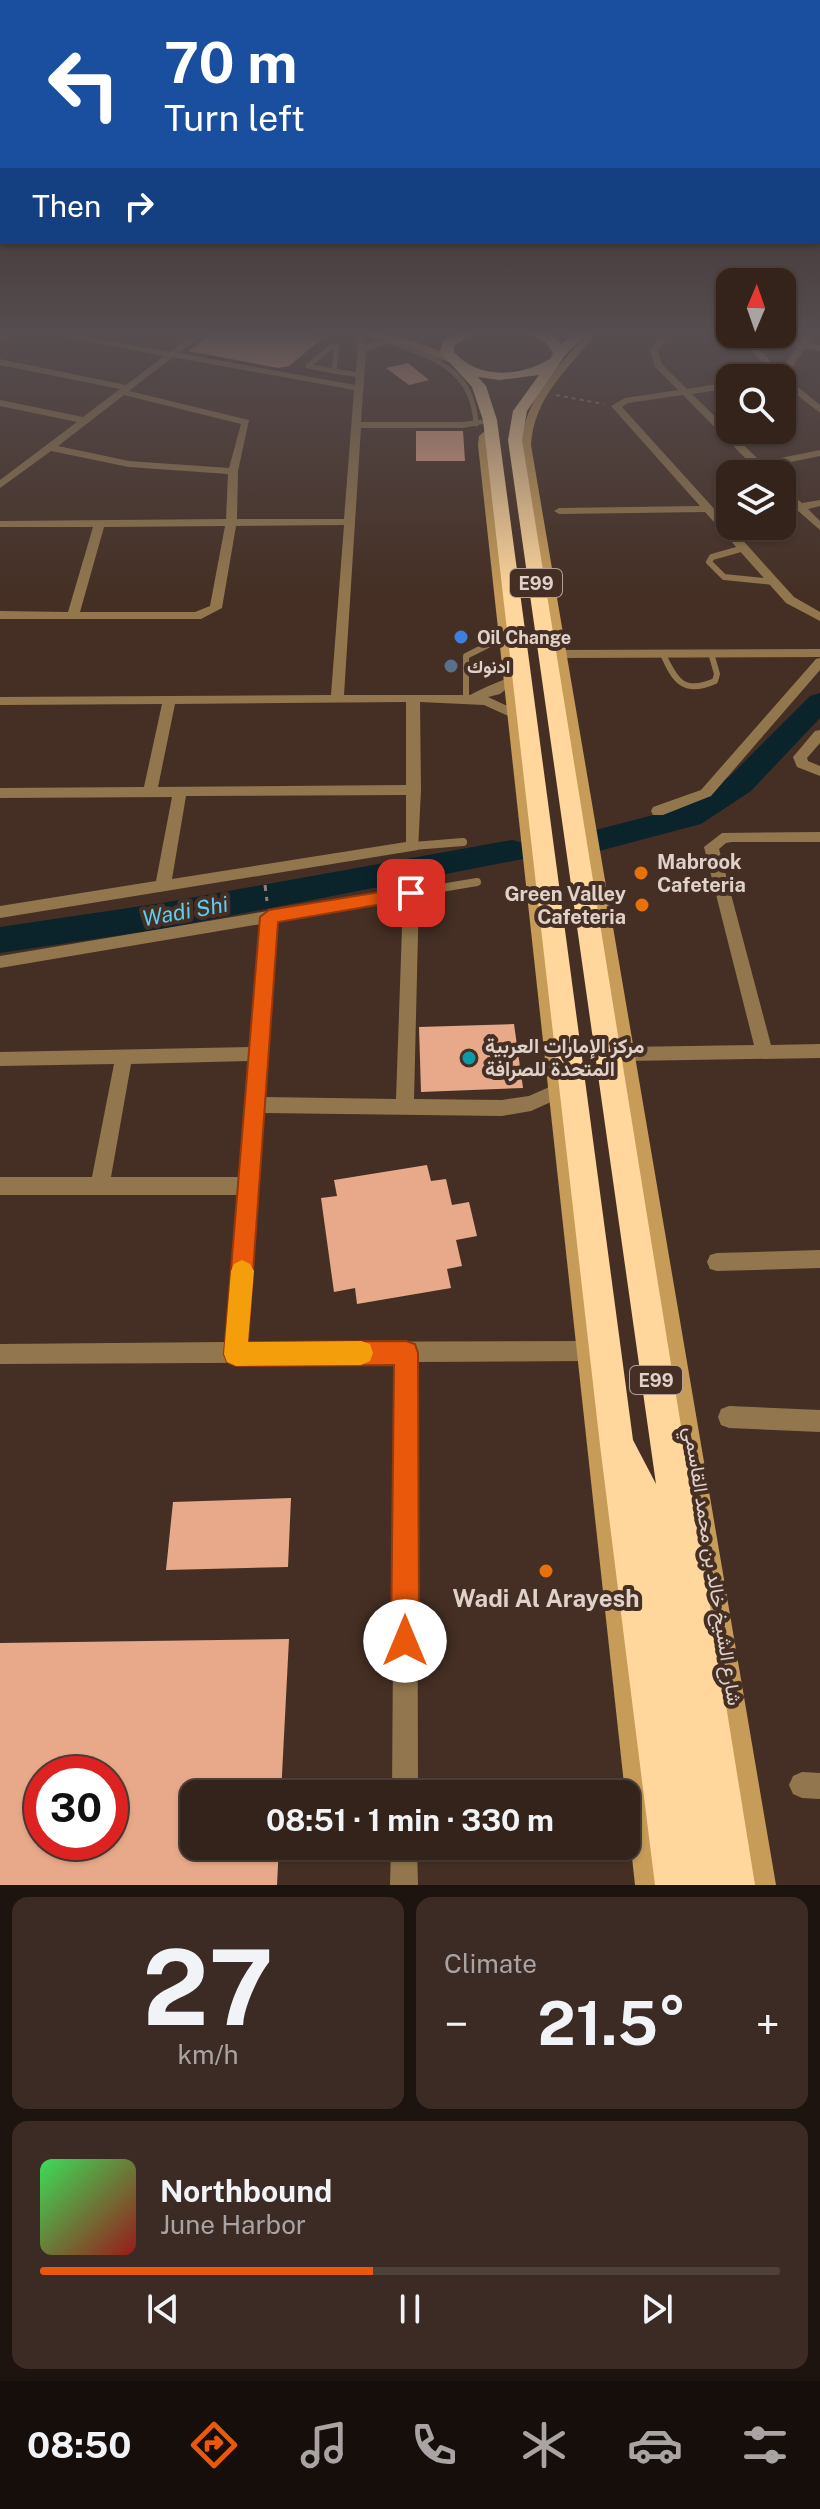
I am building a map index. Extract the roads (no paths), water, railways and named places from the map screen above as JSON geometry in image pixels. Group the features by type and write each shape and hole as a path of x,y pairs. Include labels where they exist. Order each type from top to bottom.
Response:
{"highway":[{"path":"485,420 486,424"},
{"name":"شارع الشيخ خالد بن محمد القاسمي","path":"525,478 561,707 579,875 685,1486 734,1885"},
{"name":"E99","path":"502,568 529,787 539,812 547,875 607,1422 676,1885"},
{"path":"607,1422 629,1460 644,1500 699,1885"}],"street":[{"path":"0,485 83,420"},
{"path":"0,615 197,616 211,612 218,602 231,523 233,471 246,422 238,420"},
{"path":"337,698 356,420"},
{"path":"526,420 525,478 560,654 561,707 626,1054 685,1486 762,1885"},
{"path":"628,420 716,520"},
{"path":"712,420 752,460"},
{"path":"356,425 486,424 483,440 502,568 504,637 513,714 529,787 556,1092 585,1351 607,1422 649,1885"},
{"path":"48,447 129,464 233,471"},
{"path":"796,460 820,453"},
{"path":"796,508 820,503"},
{"path":"796,504 820,527"},
{"path":"559,511 706,509"},
{"path":"0,524 350,522"},
{"path":"73,615 100,523"},
{"path":"736,540 790,600 820,617"},
{"path":"560,654 820,653"},
{"path":"658,811 706,793 820,662"},
{"path":"466,698 495,691 509,682"},
{"path":"0,912 413,846 413,698"},
{"path":"0,701 466,698 497,704 513,714"},
{"path":"150,792 169,700"},
{"path":"820,734 800,757 802,764 820,771"},
{"path":"0,793 414,790"},
{"path":"163,885 180,792"},
{"path":"764,1052 711,847 722,838 732,837 820,837"},
{"path":"0,962 268,913 411,893 405,1107"},
{"path":"236,1354 268,913"},
{"path":"626,1054 820,1051"},
{"path":"0,1059 260,1054"},
{"path":"100,1186 124,1056"},
{"path":"256,1105 517,1107 556,1092"},
{"path":"0,1186 249,1186"},
{"path":"717,1262 820,1259"},
{"path":"0,1354 585,1351"},
{"path":"405,1780 406,1353"},
{"path":"729,1417 820,1421"},
{"path":"404,1860 404,1885"}],"lane":[{"path":"484,420 486,424"},
{"path":"744,548 712,557 709,562 724,577 774,582"},
{"path":"466,698 466,656 504,637"},
{"path":"663,654 674,679 681,684 707,686 715,681 717,674 711,653"},
{"path":"413,846 463,842"},
{"path":"411,893 477,882"}],"waterway":[{"name":"Wadi Shi","path":"599,840 690,816 740,784 820,702"},
{"name":"Wadi Shi","path":"0,940 162,916 512,851"}],"place":[{"name":"Oil Change","path":"461,637"},
{"name":"ادنوك","path":"451,666"},
{"name":"Mabrook Cafeteria","path":"641,873"},
{"name":"Green Valley Cafeteria","path":"642,905"},
{"name":"مركز الإمارات العربية المتحدة للصرافة","path":"469,1058"},
{"name":"Wadi Al Arayesh","path":"546,1571"}]}
